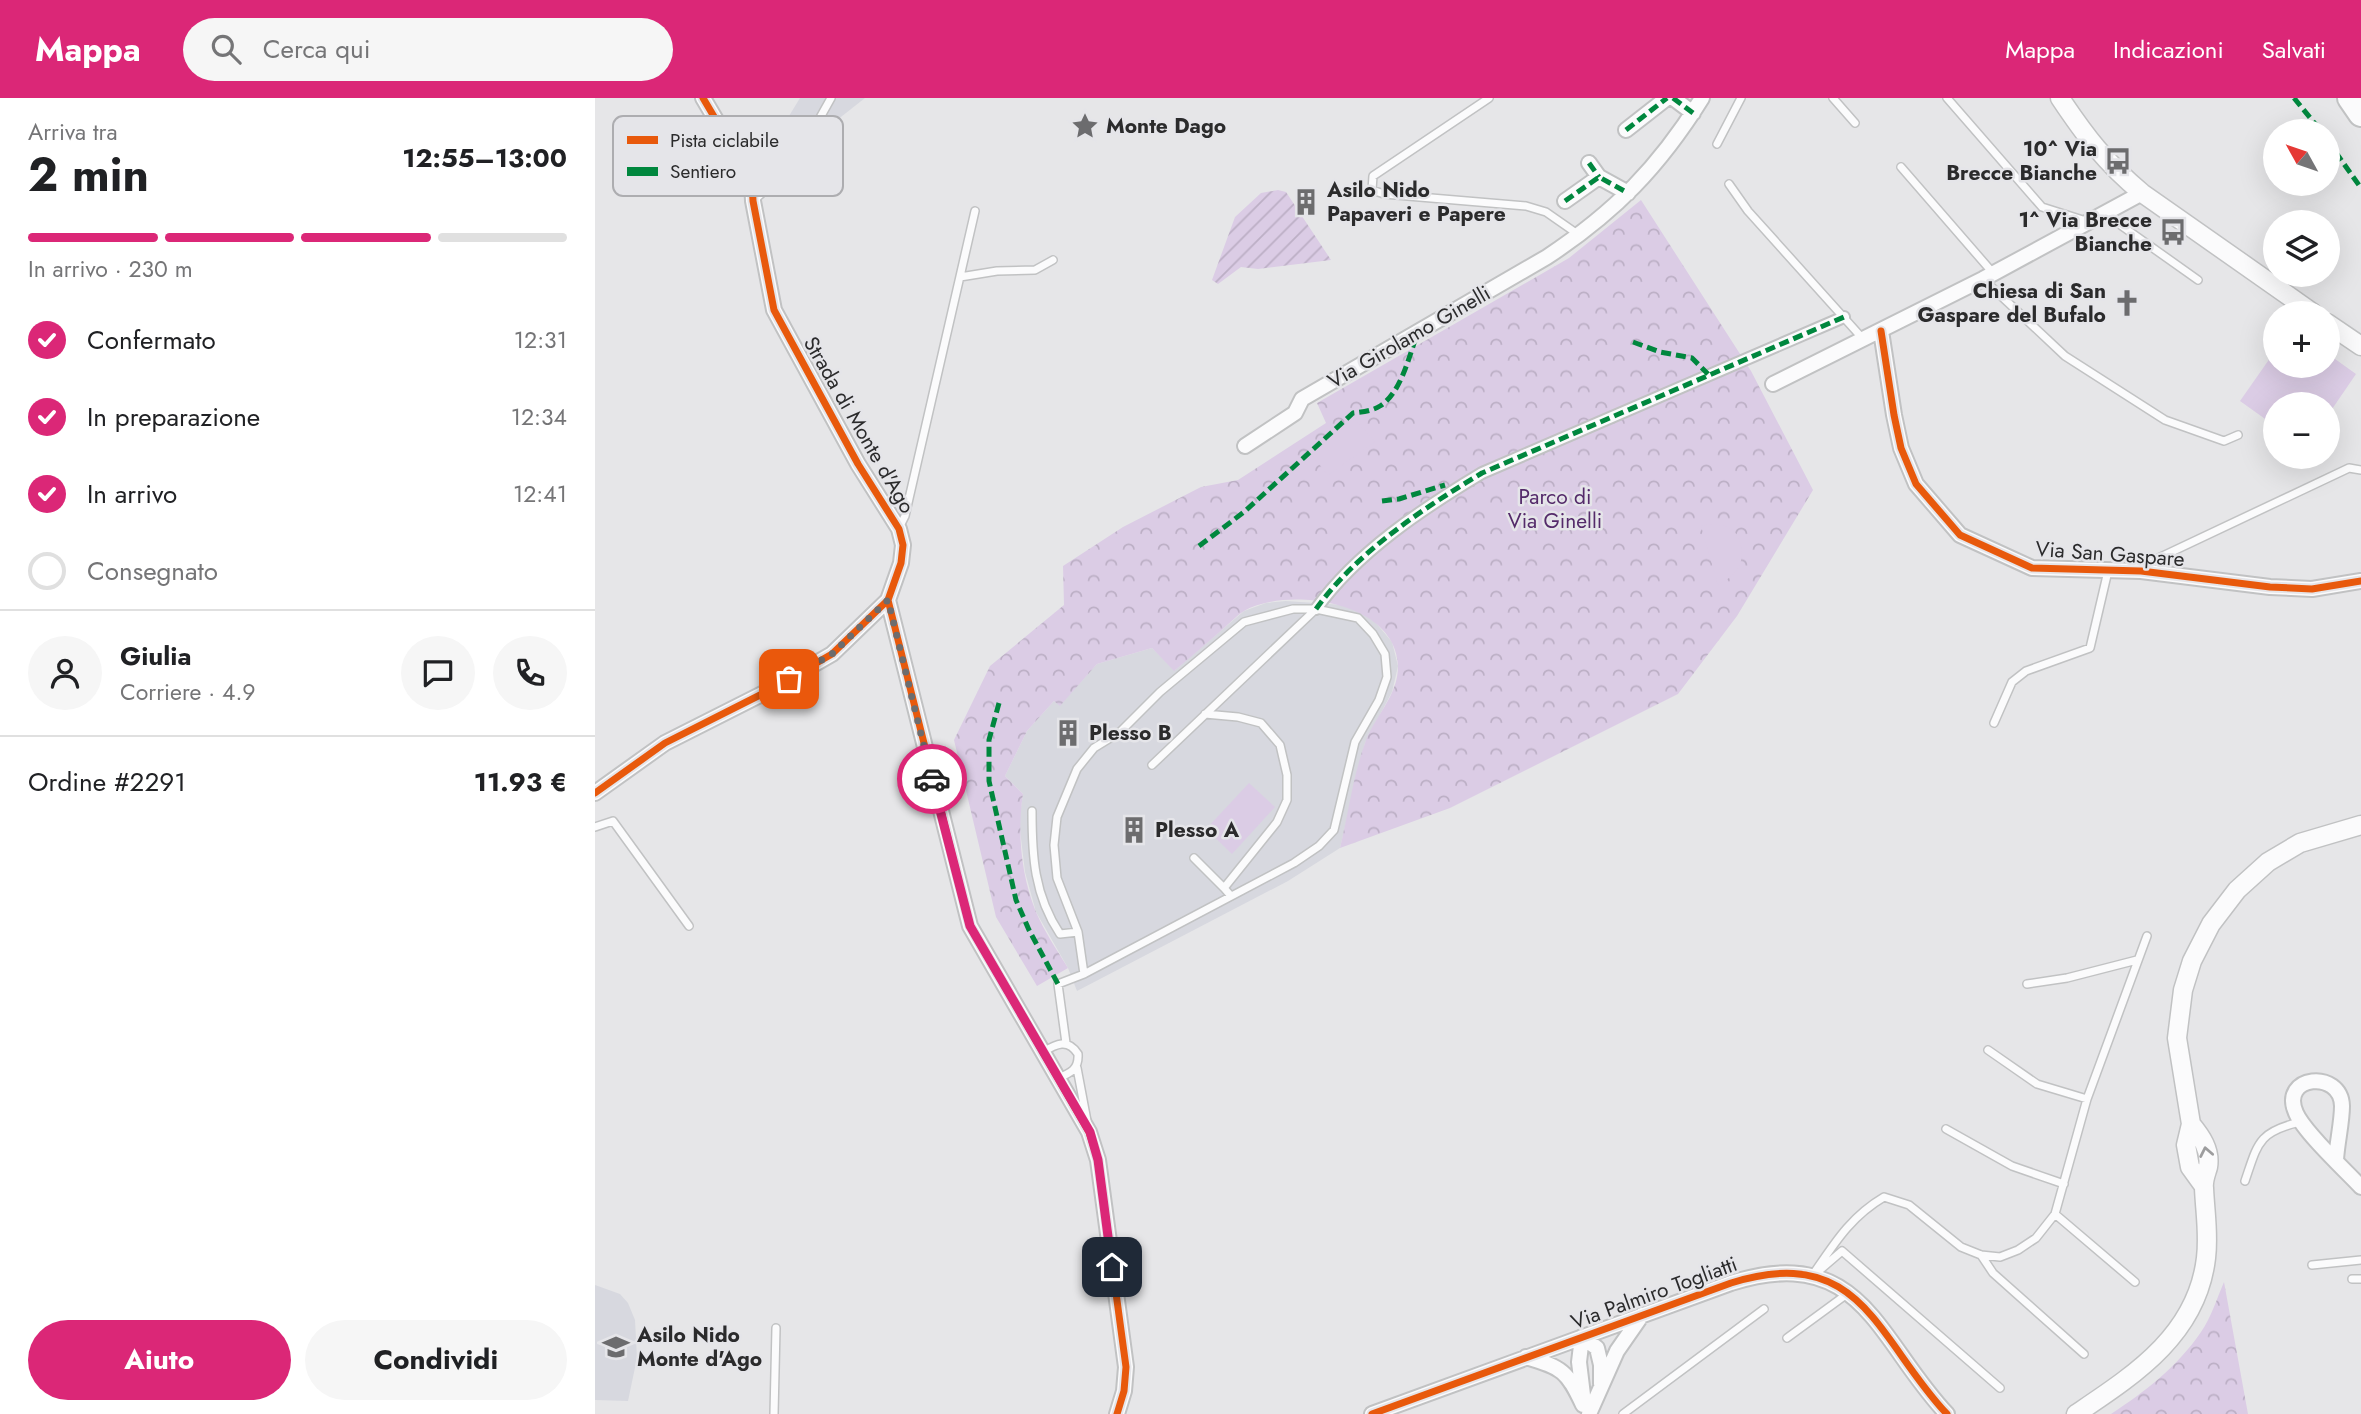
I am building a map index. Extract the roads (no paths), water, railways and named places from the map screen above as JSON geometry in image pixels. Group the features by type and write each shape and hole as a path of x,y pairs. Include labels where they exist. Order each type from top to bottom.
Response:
{"highway":[{"path":"2350,98 2361,114"}],"street":[{"name":"Strada di Monte d'Ago","path":"703,98 714,116"},
{"path":"1626,130 1667,98"},
{"path":"1673,98 1693,113"},
{"name":"Via Girolamo Ginelli","path":"1245,446 1295,413 1302,399 1579,236 1629,193 1680,134 1702,98"},
{"path":"2060,98 2089,142 2120,175 2296,301"},
{"path":"1590,163 1599,177 1629,193"},
{"path":"1565,201 1599,177"},
{"path":"1773,384 1865,340 2090,223 2142,193"},
{"name":"Strada di Monte d'Ago","path":"595,793 665,743 767,692 832,654 888,600 901,563 903,545 899,529 858,464 774,310 753,196"},
{"path":"1316,609 1327,593 1369,552 1444,495 1482,473 1844,317"},
{"name":"Via San Gaspare","path":"1881,331 1901,448 1916,484 1960,535 2032,568 2141,571 2270,587 2312,589 2361,581"},
{"path":"2340,332 2361,346"},
{"path":"888,600 970,926 1090,1132 1098,1160 1126,1367 1124,1391 1117,1414"},
{"path":"2076,1414 2129,1379 2173,1337 2190,1309 2201,1283 2206,1258 2207,1215 2203,1185 2190,1167 2186,1145 2191,1124 2177,1038 2183,990 2192,961 2211,924 2237,890 2268,862 2300,843 2361,825"},
{"path":"2336,1160 2342,1104 2338,1092 2328,1084 2310,1080 2303,1083 2294,1102 2295,1111 2301,1122 2336,1160 2361,1186"},
{"name":"Via Palmiro Togliatti","path":"1372,1414 1759,1274 1782,1272 1812,1276 1829,1282 1864,1306 1883,1327 1945,1412"},
{"path":"1585,1411 1601,1389 1616,1351 1642,1315"},
{"path":"1585,1411 1579,1362 1582,1337 1597,1348 1601,1365 1601,1389"},
{"path":"1527,1357 1554,1365 1570,1379 1585,1411"}],"lane":[{"path":"821,116 831,98"},
{"path":"1489,98 1373,176 1373,190 1384,194 1526,206 1546,212 1579,236"},
{"path":"1717,145 1741,98"},
{"path":"1833,98 1855,123"},
{"path":"1947,98 2042,207 2090,223"},
{"path":"1901,167 1988,276 2065,356 2165,420 2224,441 2238,435"},
{"path":"1729,184 1748,211 1865,340"},
{"path":"753,201 759,196"},
{"path":"899,529 905,516 975,211"},
{"path":"2105,214 2198,280"},
{"path":"960,277 997,271 1035,270 1053,260"},
{"path":"2141,571 2150,562 2349,468 2361,470"},
{"path":"1994,723 2012,682 2026,671 2090,648 2108,570"},
{"path":"1066,1043 1058,984 1084,974 1294,863 1319,846 1334,830 1355,743 1379,700 1387,677 1385,654 1373,634 1358,618 1316,609 1293,609 1244,622 1160,692 1119,732 1094,748 1077,769 1056,817 1054,845 1057,878 1077,932 1084,974"},
{"path":"1152,765 1316,609"},
{"path":"1205,714 1238,717 1261,723 1280,745 1287,775 1287,800 1277,822 1224,888"},
{"path":"1032,811 1032,858 1046,913 1060,934 1077,932"},
{"path":"595,827 613,821 689,926"},
{"path":"1194,858 1231,896"},
{"path":"1812,1276 1847,1227 1864,1209 1884,1197 1909,1205 1961,1247 1981,1255 2000,1257 2018,1250 2036,1238 2055,1214 2087,1099 2147,936"},
{"path":"2027,984 2067,978 2137,960"},
{"path":"1042,1052 1059,1043 1074,1047 1078,1054 1077,1068 1090,1132"},
{"path":"1988,1050 2037,1084 2087,1099"},
{"path":"1058,1078 1077,1068"},
{"path":"2245,1181 2258,1144 2277,1128 2301,1122"},
{"path":"1946,1129 2012,1166 2064,1184"},
{"path":"2055,1214 2135,1282"},
{"path":"1812,1276 1842,1251 2000,1388"},
{"path":"1981,1255 1993,1273 2084,1354"},
{"path":"2312,1265 2361,1260"},
{"path":"1787,1338 1848,1294"},
{"path":"1623,1414 1764,1309"},
{"path":"774,1414 776,1328"}],"place":[{"name":"Monte Dago","path":"1085,126"},
{"name":"10^ Via Brecce Bianche","path":"2118,161"},
{"name":"Asilo Nido Papaveri e Papere","path":"1306,202"},
{"name":"1^ Via Brecce Bianche","path":"2173,232"},
{"name":"Chiesa di San Gaspare del Bufalo","path":"2127,303"},
{"name":"Plesso B","path":"1068,733"},
{"name":"Plesso A","path":"1134,830"},
{"name":"Asilo Nido Monte d'Ago","path":"616,1347"}],"park label":[{"name":"Parco di Via Ginelli","path":"1555,509"}]}
